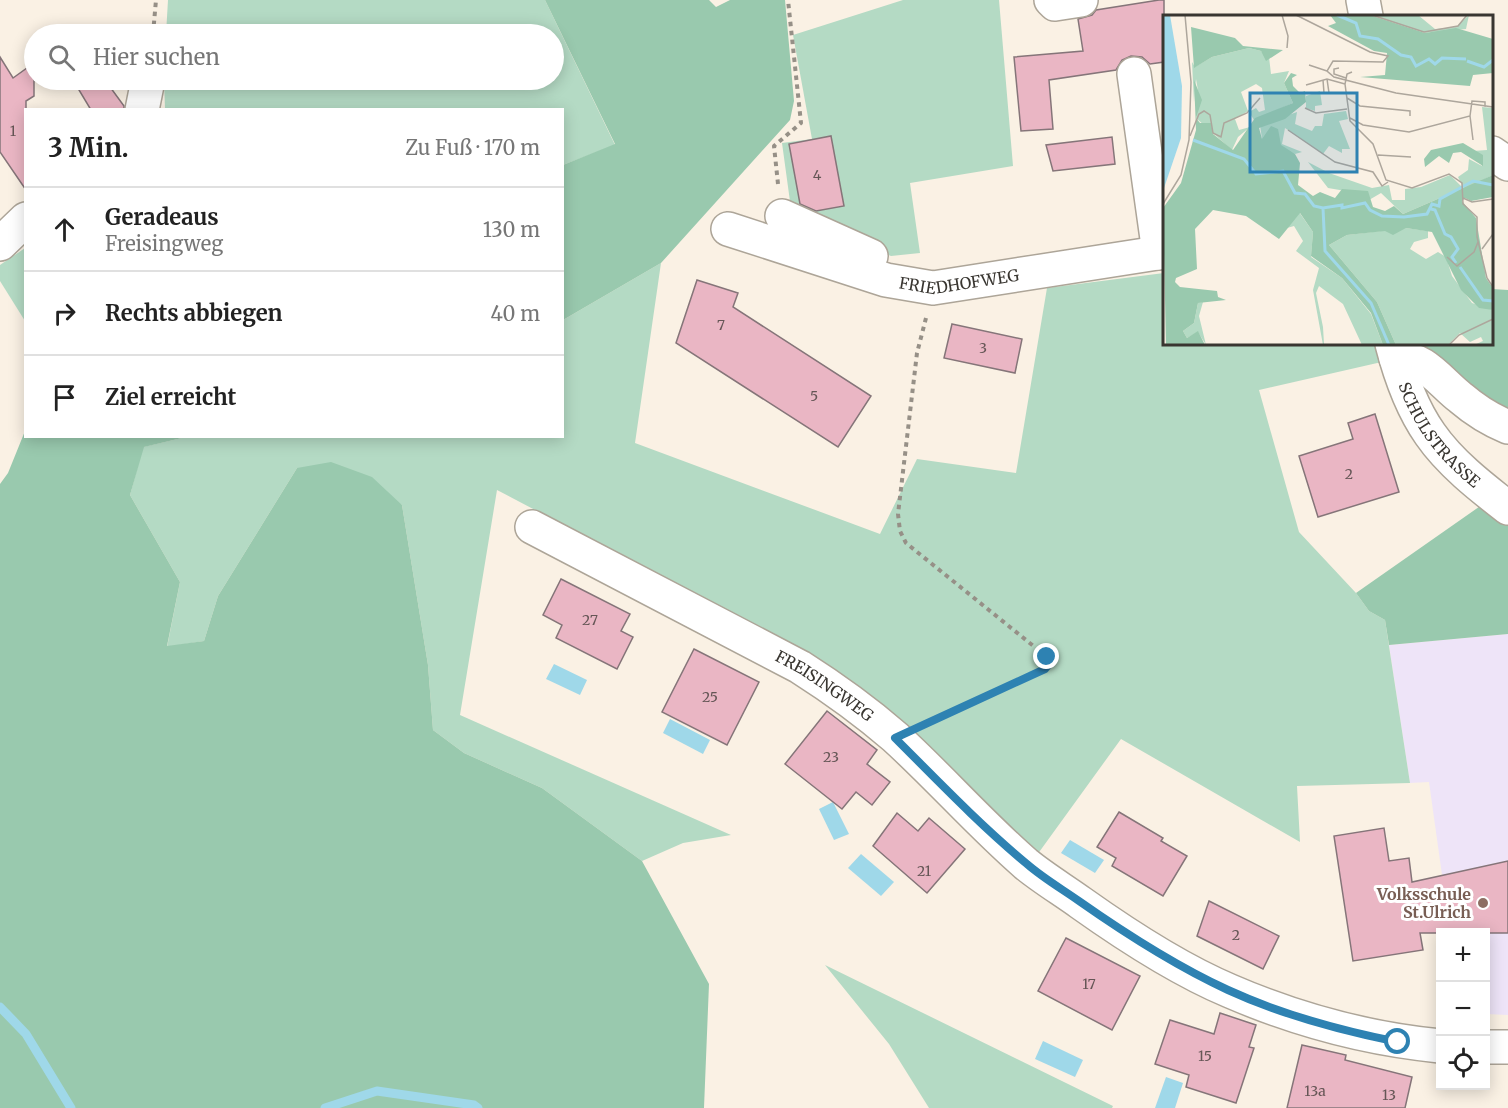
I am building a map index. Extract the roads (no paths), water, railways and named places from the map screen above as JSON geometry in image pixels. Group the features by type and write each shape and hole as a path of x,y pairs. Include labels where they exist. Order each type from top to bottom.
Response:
{"street":[{"path":"1051,0 1054,4 1081,0"},
{"path":"1363,0 1366,15"},
{"name":"FRIEDHOFWEG","path":"782,216 877,258 886,268 886,280 933,288 1162,252 1134,74"},
{"path":"142,108 146,90"},
{"path":"1493,154 1508,164"},
{"path":"0,244 24,221"},
{"path":"728,229 886,280"},
{"path":"1394,351 1404,358 1418,361 1460,398 1508,428"},
{"name":"SCHULSTRASSE","path":"1394,351 1406,392 1430,435 1465,472 1508,508"},
{"name":"FREISINGWEG","path":"532,527 800,667 840,693 895,738 1028,866 1110,923 1195,974 1229,991 1274,1008 1366,1036 1436,1046"},
{"path":"1490,1047 1508,1047"}],"water":[{"path":"554,664 587,680 580,695 546,679"},
{"path":"670,719 710,740 703,754 663,733"},
{"path":"833,802 849,834 834,840 819,809"},
{"path":"1070,840 1104,860 1095,873 1061,853"},
{"path":"861,854 894,882 881,896 848,868"},
{"path":"1043,1041 1083,1060 1075,1077 1035,1059"},
{"path":"1166,1077 1183,1083 1175,1108 1155,1108"}],"waterway":[{"path":"0,1007 26,1034 71,1108"},
{"path":"325,1108 377,1091 474,1105 478,1108"}],"place":[{"name":"Volksschule St.Ulrich","path":"1483,903"}]}
